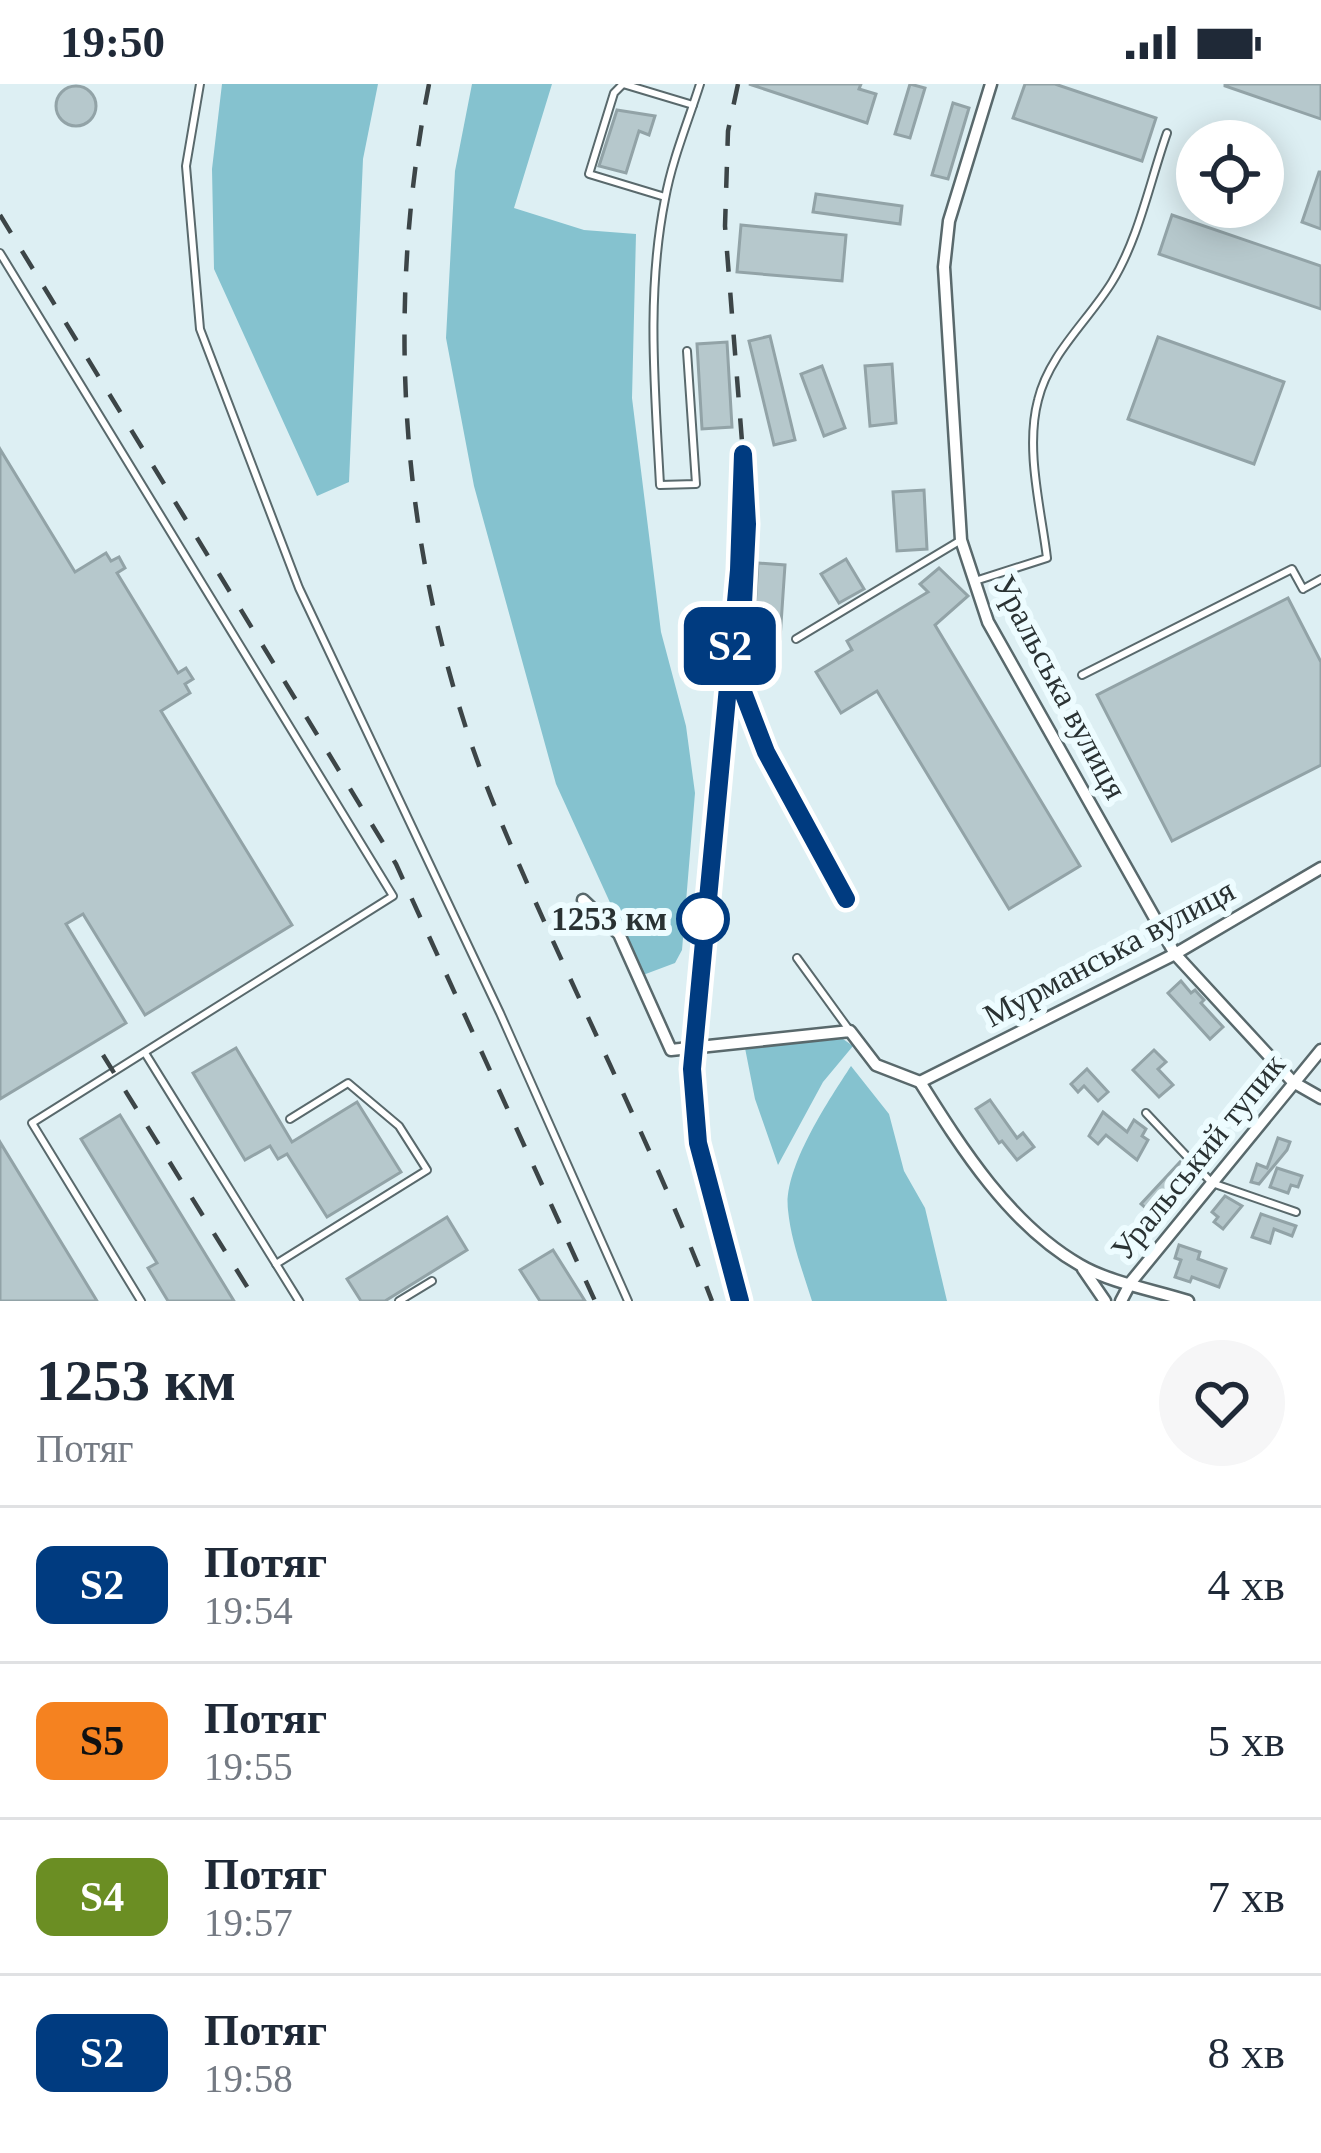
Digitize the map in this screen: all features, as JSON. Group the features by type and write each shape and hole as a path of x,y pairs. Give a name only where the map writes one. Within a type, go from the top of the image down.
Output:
{"street":[{"name":"Уральська вулиця","path":"991,84 945,244 956,497 972,582 988,622 1174,954 1293,1082 1321,1098"},
{"name":"Мурманська вулиця","path":"920,1082 1174,954 1321,868"},
{"path":"584,900 619,934 671,1050 850,1030 876,1065 920,1082 960,1146 1024,1221 1082,1266 1105,1301"},
{"name":"Уральський тупик","path":"1120,1301 1321,1050"},
{"path":"1082,1266 1188,1301"}],"lane":[{"path":"200,84 186,166 200,329 299,588 500,1013 628,1301"},
{"path":"665,197 589,174 614,93 623,84 693,105"},
{"path":"687,351 696,484 660,485 653,351 656,277 665,197 700,84"},
{"path":"972,582 1047,558 1033,435 1038,399 1052,366 1119,268 1167,133"},
{"path":"0,253 393,896 32,1123 141,1301"},
{"path":"796,639 961,540"},
{"path":"1082,675 1292,568 1303,589 1321,579"},
{"path":"797,958 850,1030"},
{"path":"145,1054 299,1301"},
{"path":"276,1264 427,1170 399,1126 348,1083 290,1119"},
{"path":"1146,1113 1212,1183 1296,1212"},
{"path":"399,1301 432,1281"}],"shaded area":[{"path":"222,84 378,84 363,159 349,482 317,496 214,269 212,169"},
{"path":"472,84 552,84 514,208 584,230 636,234 632,398 661,632 686,726 695,793 682,950 675,963 643,975 556,784 474,486 446,338 455,171"},
{"path":"843,1039 853,1046 823,1082 778,1165 755,1099 745,1048"},
{"path":"851,1066 889,1114 904,1171 925,1208 947,1301 812,1301 792,1233 788,1193 809,1135"}],"building":[{"path":"749,84 861,84 859,89 876,94 867,123"},
{"path":"910,84 925,88 910,138 895,134"},
{"path":"1025,84 1055,84 1156,118 1142,161 1013,118"},
{"path":"1321,84 1321,119 1225,86"},
{"path":"76,86 90,92 96,106 90,120 76,126 62,120 56,106 62,92"},
{"path":"953,103 969,108 948,179 932,175"},
{"path":"617,110 655,116 649,135 639,131 626,173 599,166"},
{"path":"1321,172 1321,229 1302,222"},
{"path":"816,194 902,206 900,224 813,212"},
{"path":"1172,215 1176,228 1210,228 1321,266 1321,309 1159,254"},
{"path":"741,225 846,235 842,281 737,272"},
{"path":"770,336 795,440 774,445 749,341"},
{"path":"1158,337 1284,382 1254,464 1128,419"},
{"path":"727,342 732,427 702,429 697,344"},
{"path":"892,364 896,423 870,426 865,366"},
{"path":"822,366 845,428 824,436 801,374"},
{"path":"0,449 75,572 106,553 111,561 119,557 125,568 117,573 178,673 186,668 193,679 185,684 190,693 161,711 292,925 145,1015 83,914 66,924 126,1023 0,1099"},
{"path":"924,490 927,549 897,551 893,492"},
{"path":"846,559 864,589 839,603 821,574"},
{"path":"758,563 785,565 780,639 753,637"},
{"path":"939,568 968,596 935,625 1080,866 1009,909 877,691 841,713 816,672 852,650 847,641 928,592 920,584"},
{"path":"1288,598 1321,662 1321,765 1172,841 1097,695"},
{"path":"1181,981 1191,993 1195,990 1223,1027 1210,1039 1168,993"},
{"path":"236,1048 292,1142 357,1102 401,1172 327,1217 287,1154 278,1159 270,1146 245,1160 193,1073"},
{"path":"1154,1050 1166,1062 1158,1069 1173,1085 1159,1097 1133,1070"},
{"path":"1087,1069 1108,1092 1098,1101 1084,1086 1078,1092 1071,1084"},
{"path":"990,1100 1017,1138 1023,1133 1034,1147 1017,1160 976,1109"},
{"path":"1103,1112 1127,1132 1134,1120 1146,1129 1142,1136 1148,1140 1137,1160 1106,1135 1098,1144 1089,1136"},
{"path":"120,1115 234,1301 168,1301 148,1268 157,1263 81,1139"},
{"path":"1278,1138 1290,1142 1287,1150 1259,1184 1251,1182 1257,1164 1267,1168"},
{"path":"0,1142 97,1301 0,1301"},
{"path":"1180,1162 1192,1175 1166,1199 1171,1203 1162,1214 1153,1207 1149,1211 1141,1204"},
{"path":"1277,1168 1302,1176 1298,1187 1291,1185 1288,1193 1270,1187"},
{"path":"1225,1196 1242,1206 1223,1229 1214,1222 1218,1217 1212,1212"},
{"path":"1261,1214 1296,1226 1292,1236 1274,1229 1270,1243 1252,1237"},
{"path":"447,1217 467,1250 385,1301 361,1301 347,1279"},
{"path":"1179,1245 1200,1252 1198,1259 1226,1269 1219,1287 1192,1277 1190,1282 1175,1277 1181,1260 1175,1258"},
{"path":"553,1250 585,1301 540,1301 520,1270"}],"railway":[{"path":"429,84 414,176 405,363 410,456 441,640 466,729 499,817 712,1301"},
{"path":"738,84 728,131 725,226 743,454 739,570 692,1069 698,1143 740,1301"},
{"path":"0,215 396,864 595,1301"},
{"path":"740,658 743,688 764,751 846,899"},
{"path":"103,1055 256,1301"}],"train":[{"name":"S2","path":"740,1301 698,1143 692,1069 739,570 743,454 747,524 740,664 743,692 766,752 846,899"}],"place":[{"name":"1253 км","path":"703,919"}]}
